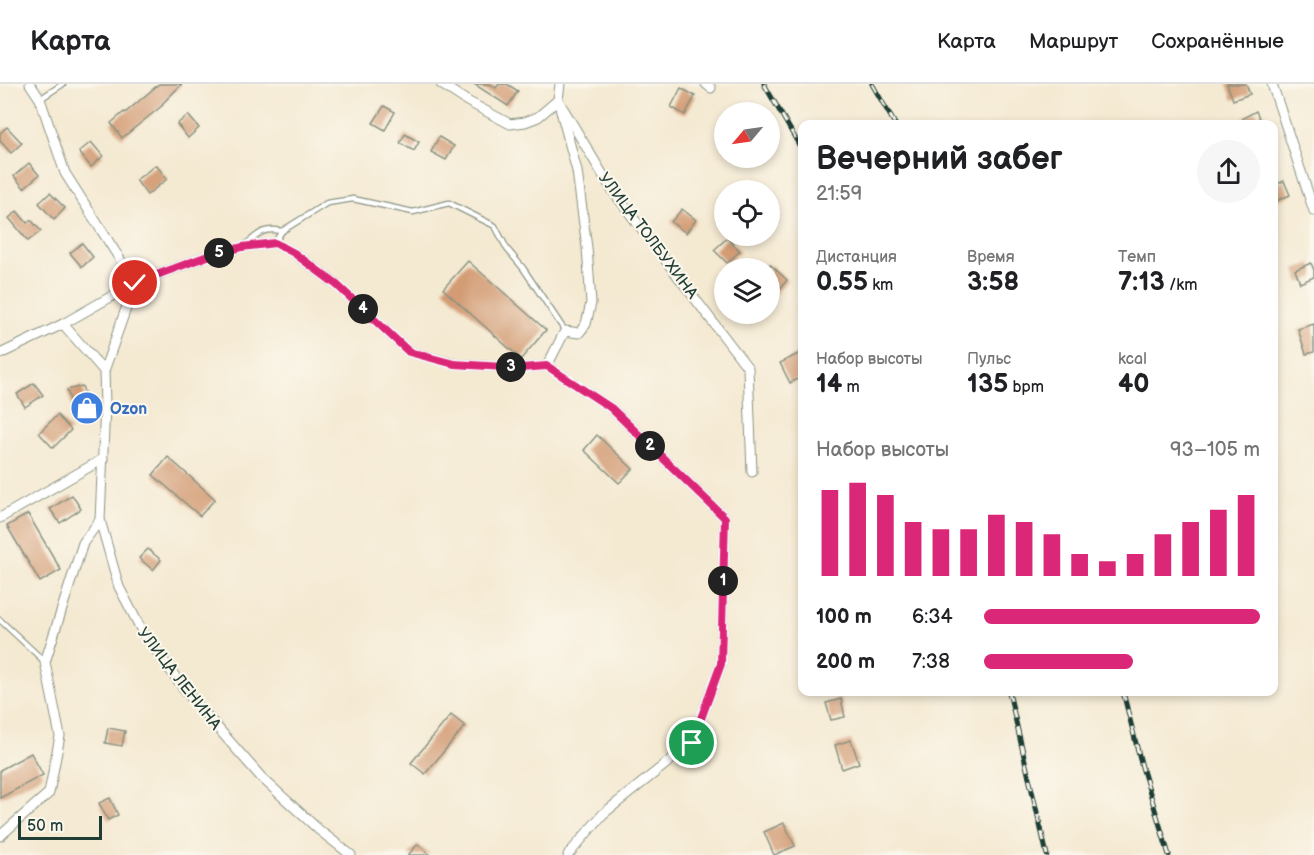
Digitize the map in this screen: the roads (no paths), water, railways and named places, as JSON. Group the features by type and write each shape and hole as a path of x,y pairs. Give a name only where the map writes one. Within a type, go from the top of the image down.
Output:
{"street":[{"path":"30,84 40,99 65,173 135,283"},
{"path":"441,84 510,124 538,117 558,100"},
{"name":"УЛИЦА ТОЛБУХИНА","path":"560,84 558,100 577,171 587,248 591,303 586,324 579,333 566,331"},
{"path":"1272,84 1314,211"},
{"name":"УЛИЦА ТОЛБУХИНА","path":"558,100 612,190 748,368 752,472"},
{"path":"0,354 63,324 135,283 205,257 242,247 275,243 294,253 337,285 409,352 454,364 521,368 547,366 611,408 725,518 721,664 692,743 603,814 568,855"},
{"path":"63,324 104,371 135,283"},
{"path":"547,366 566,331"},
{"name":"УЛИЦА ЛЕНИНА","path":"104,371 105,405 100,520 119,587 142,631 187,693 261,777 319,830 351,855"},
{"path":"0,518 103,459"},
{"path":"0,836 49,793 60,736 45,662 83,543 100,520"}],"lane":[{"path":"40,99 63,84"},
{"path":"275,243 282,231 327,203 353,199 413,212 449,203 495,226 507,249 523,268 566,331"},
{"path":"242,247 260,233 271,229 282,231"},
{"path":"0,620 45,662"}],"railway":[{"path":"764,84 798,143"},
{"path":"872,84 893,120"},
{"path":"1010,696 1047,855"},
{"path":"1124,696 1142,767 1169,855"}],"place":[{"name":"Ozon","path":"87,408"}]}
